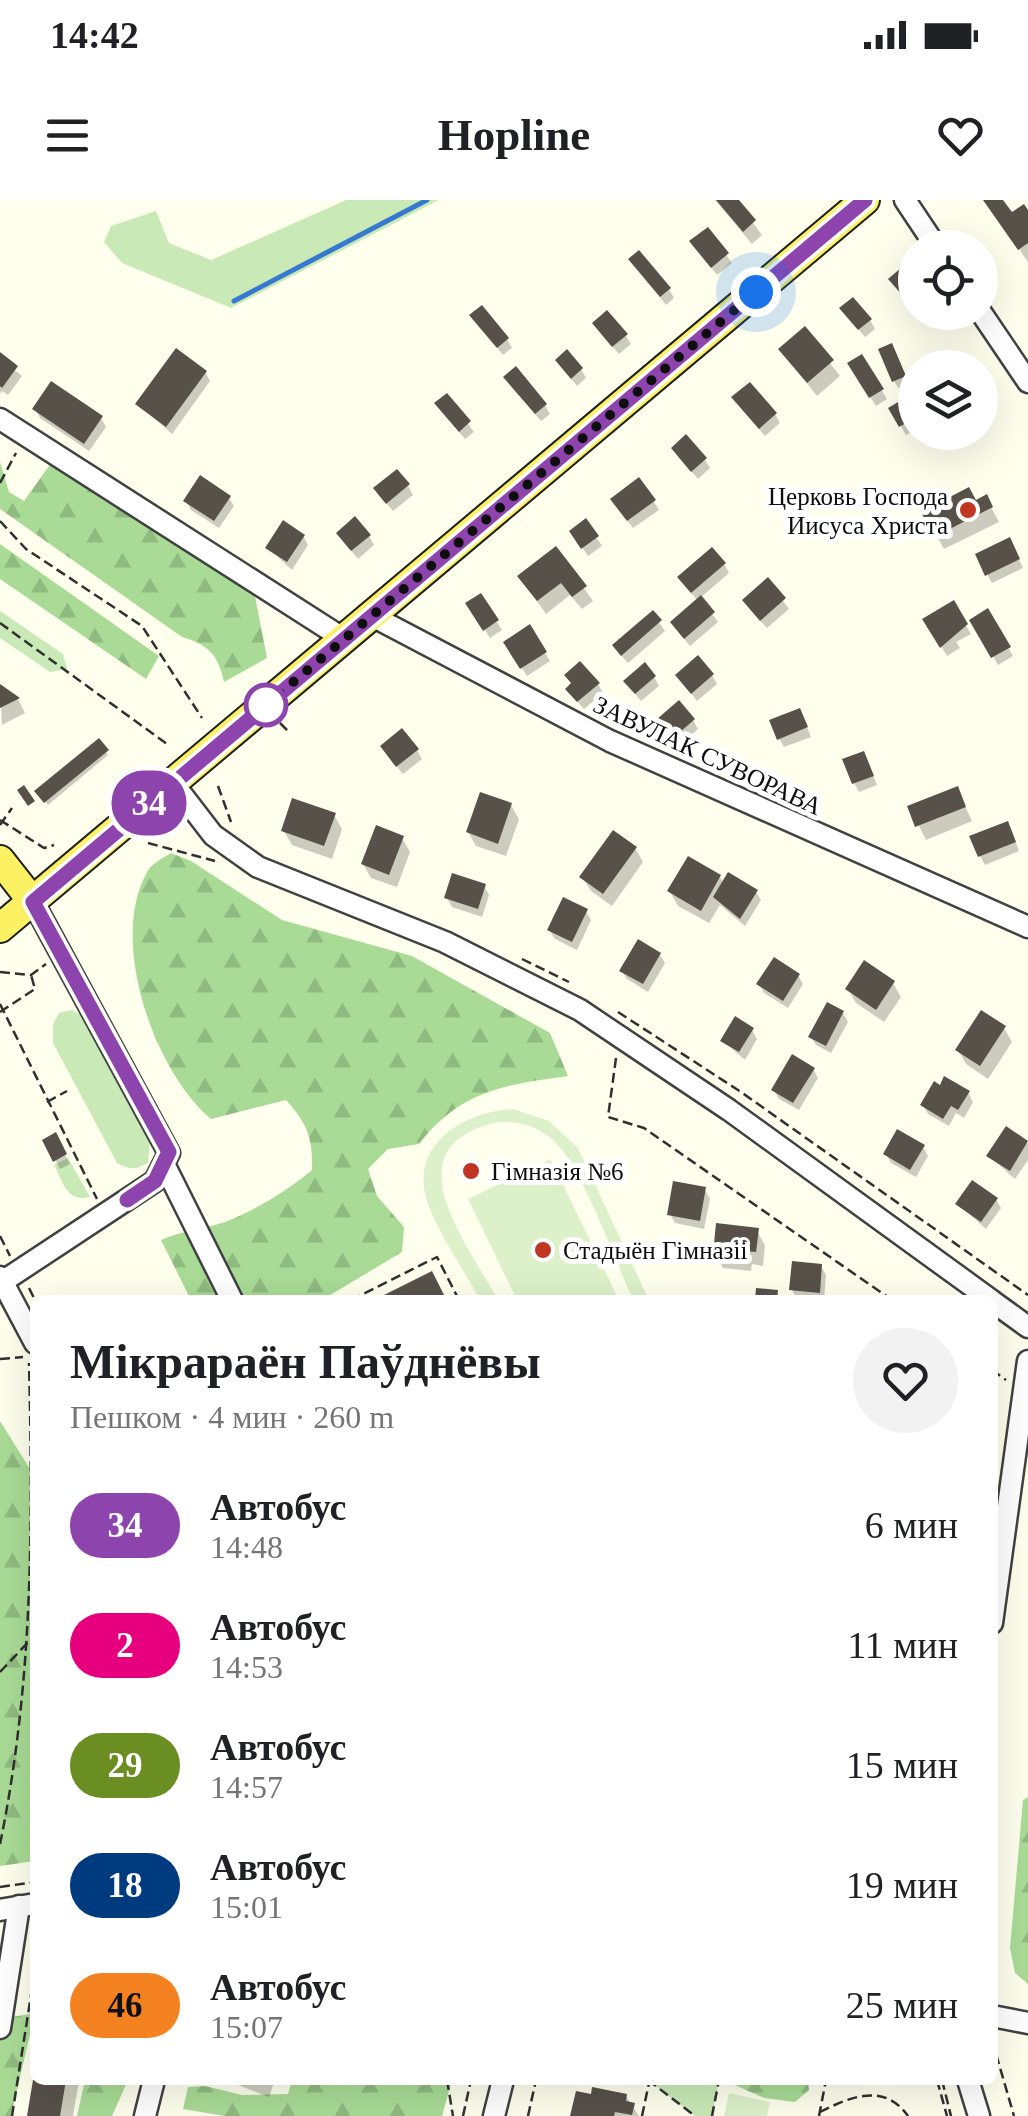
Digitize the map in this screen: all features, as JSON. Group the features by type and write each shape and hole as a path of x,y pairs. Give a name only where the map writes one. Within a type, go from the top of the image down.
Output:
{"main road":[{"path":"0,928 866,200"},
{"path":"0,860 33,902"},
{"path":"0,886 33,902"}],"street":[{"path":"905,200 925,230"},
{"path":"993,330 1028,382"},
{"path":"0,420 344,640"},
{"name":"ЗАВУЛАК СУВОРАВА","path":"372,616 610,741 1028,927"},
{"path":"172,783 213,835 258,867 460,948 580,1010 729,1110 984,1295"},
{"path":"30,1334 1,1280 155,1181 169,1152 33,902"},
{"path":"165,1166 230,1295"},
{"path":"998,1305 1028,1327"},
{"path":"998,1580 1028,1360"},
{"path":"0,2028 18,1907"},
{"path":"145,2116 153,2085"},
{"path":"494,2116 502,2085"},
{"path":"969,2085 978,2116"}],"path":[{"path":"0,483 26,435"},
{"path":"0,521 26,550 142,626 202,718"},
{"path":"0,623 167,744"},
{"path":"12,808 1,822 44,848 54,845"},
{"path":"148,843 170,845 228,865"},
{"path":"0,972 31,975 61,952"},
{"path":"2,1011 36,989 31,975"},
{"path":"0,1004 105,1215"},
{"path":"617,1054 608,1117 644,1128 885,1295"},
{"path":"46,1102 66,1092"},
{"path":"362,1295 437,1257 456,1295"},
{"path":"0,1358 29,1357 30,1401"},
{"path":"0,1844 20,1734 30,1575"},
{"path":"0,1672 30,1640"},
{"path":"0,1888 30,1883"},
{"path":"12,2116 30,2002"},
{"path":"998,2061 1014,2116"},
{"path":"447,2085 453,2116"},
{"path":"463,2116 470,2085"},
{"path":"528,2116 535,2085"},
{"path":"642,2116 648,2085"},
{"path":"655,2085 694,2116"},
{"path":"712,2116 718,2085"},
{"path":"819,2114 825,2085"},
{"path":"941,2085 949,2116"},
{"path":"819,2114 852,2096 873,2094 894,2100 908,2116"}],"green space":[{"path":"346,200 439,200 231,308 122,263 104,242 111,226 156,211 169,243 211,260"},
{"path":"54,459 255,596 267,658 224,682 219,665 206,648 182,637 0,509 0,462 9,492 24,501"},
{"path":"0,544 159,656 146,679 0,579"},
{"path":"0,611 63,654 67,669 50,672 0,638"},
{"path":"171,853 191,861 282,920 412,956 550,1033 568,1076 485,1093 451,1112 419,1144 388,1149 368,1169 377,1196 404,1227 402,1252 330,1295 188,1295 161,1240 240,1216 312,1170 307,1132 286,1100 211,1119 172,1070 143,1004 135,969 136,901 154,864"},
{"path":"71,1010 80,1014 150,1140 148,1163 132,1168 117,1163 53,1043 53,1024 59,1013"},
{"path":"513,1109 549,1121 578,1148 647,1295 631,1295 587,1193 565,1154 540,1131 508,1122 490,1124 461,1137 446,1155 442,1178 446,1202 495,1295 477,1295 432,1214 424,1188 424,1170 429,1154 451,1130 497,1111"},
{"path":"68,1158 90,1197 76,1197 63,1184 54,1165"},
{"name":"Стадыён Гімназіі","path":"551,1159 617,1295 515,1295 468,1199"},
{"path":"0,1421 30,1469 30,1862 0,1866"},
{"path":"1028,1797 1028,1984 1015,1973 1010,1948 1023,1800"},
{"path":"30,2014 30,2034 11,2116 0,2116 0,2019"},
{"path":"84,2085 126,2085 112,2116 77,2116"},
{"path":"291,2085 451,2085 442,2116 225,2116 183,2109 188,2087 205,2086 242,2095 288,2094"},
{"path":"655,2085 718,2085 712,2116 695,2116"},
{"path":"734,2085 808,2085 809,2090 795,2102 764,2098"},
{"path":"729,2093 770,2102 767,2116 724,2116"}],"building":[{"path":"716,200 739,200 756,220 743,232"},
{"path":"983,200 1003,200 1012,212 1024,204 1028,210 1028,243 1018,250"},
{"path":"708,227 729,253 711,268 689,241"},
{"path":"639,250 671,288 660,297 628,259"},
{"path":"898,270 898,290 888,279"},
{"path":"853,297 872,319 858,330 839,308"},
{"path":"482,305 509,338 497,348 469,315"},
{"path":"607,310 628,334 612,347 592,323"},
{"path":"805,326 834,360 807,383 778,349"},
{"path":"892,343 898,357 898,379 892,382 878,349"},
{"path":"176,348 207,371 166,427 135,404"},
{"path":"567,349 583,368 571,379 555,360"},
{"path":"0,352 18,366 2,388 0,386"},
{"path":"862,354 884,389 869,398 847,363"},
{"path":"516,366 547,404 535,414 503,377"},
{"path":"51,381 103,416 84,444 32,409"},
{"path":"750,382 777,413 759,429 731,397"},
{"path":"447,393 471,421 459,432 434,403"},
{"path":"898,402 898,425 888,408"},
{"path":"686,434 707,458 691,472 671,448"},
{"path":"397,469 410,484 386,504 373,488"},
{"path":"200,475 231,496 214,521 183,501"},
{"path":"639,477 656,500 627,521 610,499"},
{"path":"969,487 976,500 987,494 993,507 934,537 921,512"},
{"path":"355,516 371,535 351,551 336,533"},
{"path":"586,518 599,536 581,549 569,531"},
{"path":"283,520 305,535 287,562 265,548"},
{"path":"1010,537 1020,559 985,576 975,554"},
{"path":"556,546 587,586 572,597 561,583 537,601 517,576"},
{"path":"712,547 726,563 691,593 677,577"},
{"path":"768,577 786,598 760,621 742,600"},
{"path":"481,593 499,620 483,631 465,603"},
{"path":"701,595 715,612 684,639 670,622"},
{"path":"954,600 968,624 940,648 922,619"},
{"path":"988,608 1011,647 991,658 969,620"},
{"path":"653,610 662,620 621,656 612,645"},
{"path":"530,624 547,652 520,669 503,642"},
{"path":"698,655 714,674 691,694 675,675"},
{"path":"580,661 600,683 577,702 565,689 571,683 564,675"},
{"path":"645,662 656,676 635,694 623,681"},
{"path":"0,684 20,698 0,708"},
{"path":"679,700 695,719 665,745 649,726"},
{"path":"800,708 808,727 777,740 769,720"},
{"path":"402,728 419,749 396,767 380,746"},
{"path":"99,738 109,750 44,803 34,791"},
{"path":"864,751 874,776 852,784 842,759"},
{"path":"24,785 35,801 28,806 17,790"},
{"path":"958,786 966,807 915,827 907,806"},
{"path":"480,792 512,803 498,844 466,832"},
{"path":"292,798 336,813 324,846 281,831"},
{"path":"1008,821 1016,842 978,857 969,836"},
{"path":"376,825 404,836 389,875 361,864"},
{"path":"613,830 637,847 603,894 579,877"},
{"path":"688,856 721,875 701,911 667,891"},
{"path":"728,872 758,890 740,919 713,897"},
{"path":"452,873 486,884 478,909 444,898"},
{"path":"563,897 588,909 572,942 547,930"},
{"path":"638,939 661,953 643,984 619,971"},
{"path":"774,957 800,974 783,1001 756,984"},
{"path":"864,960 895,981 876,1010 845,989"},
{"path":"827,1002 844,1011 826,1046 808,1037"},
{"path":"981,1010 1006,1026 980,1066 955,1050"},
{"path":"735,1016 754,1028 739,1052 720,1041"},
{"path":"792,1054 815,1068 793,1103 771,1090"},
{"path":"944,1076 970,1091 958,1110 951,1106 943,1119 920,1105 934,1081 940,1085"},
{"path":"1006,1126 1028,1141 1010,1171 986,1156"},
{"path":"897,1129 925,1145 910,1170 883,1154"},
{"path":"56,1132 67,1154 53,1162 42,1140"},
{"path":"972,1180 998,1198 981,1222 955,1204"},
{"path":"673,1181 706,1187 700,1221 667,1215"},
{"path":"716,1223 759,1228 756,1252 745,1251 744,1258 713,1254"},
{"path":"792,1261 822,1264 820,1293 789,1290"},
{"path":"432,1271 444,1295 384,1295"},
{"path":"756,1288 778,1290 778,1295 755,1295"},
{"path":"32,2085 65,2085 60,2116 27,2116"},
{"path":"592,2087 627,2094 626,2101 635,2103 632,2115 615,2112 614,2116 570,2116 576,2091 591,2094"}],"waterway":[{"path":"234,301 427,200"}],"bus line":[{"name":"34","path":"127,1200 155,1181 169,1152 33,902 865,200"}],"place":[{"name":"Церковь Господа Иисуса Христа","path":"968,510"},
{"name":"Гімназія №6","path":"471,1171"},
{"name":"Стадыён Гімназіі","path":"543,1250"}],"route":[{"path":"266,705 756,292"}]}
